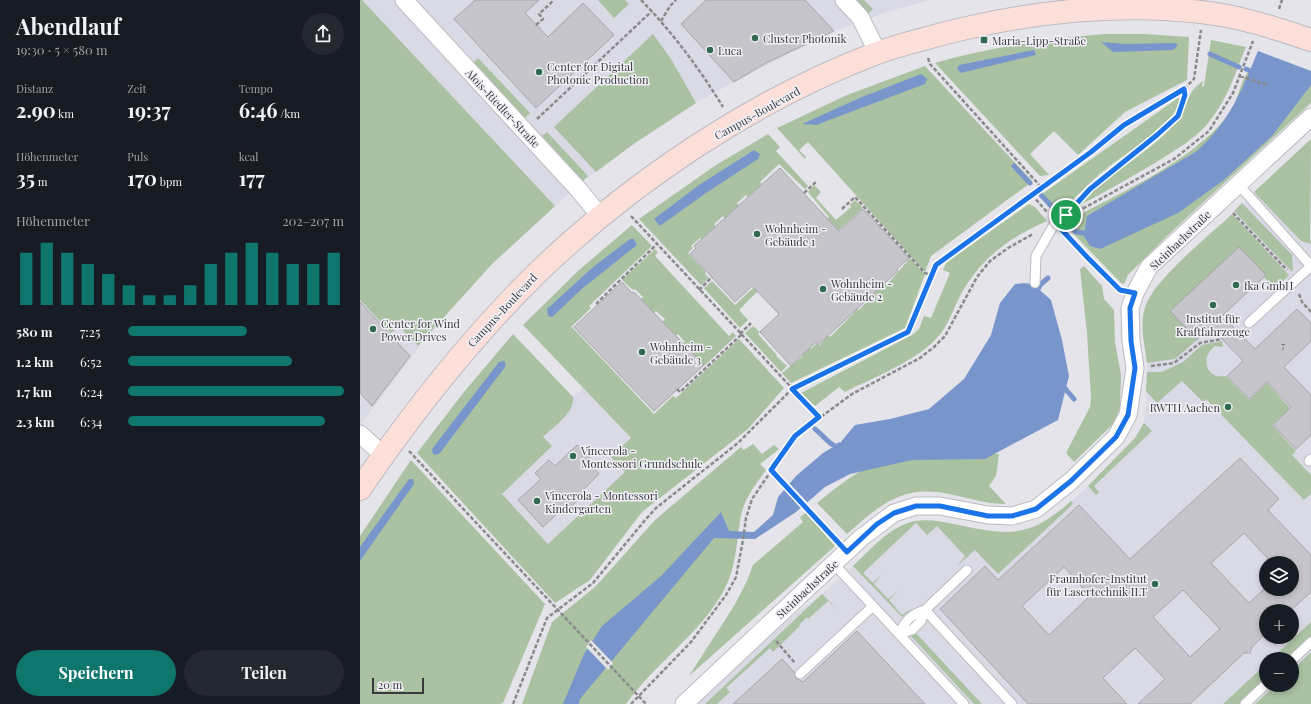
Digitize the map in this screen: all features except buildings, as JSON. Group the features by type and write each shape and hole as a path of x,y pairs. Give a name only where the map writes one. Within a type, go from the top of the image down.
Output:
{"street":[{"name":"Alois-Riedler-Straße","path":"404,0 578,188 601,217"},
{"path":"844,0 860,17 878,53"},
{"name":"Campus-Boulevard","path":"360,489 383,455 456,360 537,274 619,202 690,152 769,103 878,53 966,28 1032,15 1109,8 1151,8 1203,12 1258,23 1311,40"},
{"name":"Steinbachstraße","path":"684,704 877,524 894,513 916,506 940,506 988,516 1012,516 1036,509 1071,481 1116,437 1128,415 1135,368 1131,341 1130,308 1135,293 1149,267 1311,117"},
{"path":"360,434 383,455"}],"lane":[{"path":"1239,185 1311,266 1249,323"},
{"path":"1036,283 1036,256 1054,219"},
{"path":"834,564 964,704"},
{"path":"899,634 912,630 921,621 925,610 967,570"},
{"path":"801,672 873,606"},
{"path":"925,610 1012,704"},
{"path":"1299,653 1311,642"},
{"path":"1245,704 1259,691"}],"path":[{"path":"536,25 543,18 539,14 554,0"},
{"path":"641,0 661,21 695,64 734,124"},
{"path":"661,21 670,6 676,0"},
{"path":"524,130 652,11"},
{"path":"512,704 547,618 593,583 646,518 656,508 738,443 792,389 908,332 936,265 1091,152 1124,125 1184,89 1194,79 1203,12"},
{"path":"631,704 637,695 691,642 715,611 736,577 746,518 752,499 795,436 852,394 920,358 934,347 945,336 977,277 990,261 1054,219 1082,209 1174,159 1209,131 1233,93 1251,47"},
{"path":"928,58 930,64 1042,188"},
{"path":"1240,76 1267,85"},
{"path":"1066,215 1090,189 1157,135 1178,116 1185,95 1184,89"},
{"path":"804,193 817,181"},
{"path":"1032,195 1054,219 1060,228 1120,290 1135,293"},
{"path":"842,209 855,197 925,273 932,276"},
{"path":"1222,200 1290,273 1302,302 1311,312"},
{"path":"619,202 656,245 819,417"},
{"path":"598,304 597,303 656,245"},
{"path":"699,290 712,277"},
{"path":"678,389 680,392 751,323"},
{"path":"1135,368 1174,363 1200,343 1222,338"},
{"path":"396,438 646,704"},
{"path":"771,470 847,552"},
{"path":"780,646 801,672"}],"shaded area":[{"path":"360,0 930,0 887,12 834,31 734,82 696,103 635,143 583,181 492,264 433,328 360,426"},
{"name":"RWTH Aachen","path":"1311,140 1311,704 695,704 769,634 823,593 882,540 901,526 916,521 933,520 986,531 1005,533 1018,532 1042,524 1055,516 1088,486 1135,438 1144,423 1148,376 1143,319 1144,309 1155,287"},
{"path":"583,388 631,439 625,472 548,544 502,494 569,393 573,397"}],"green space":[{"path":"360,0 362,0 555,206 492,264 418,346 399,326 391,333 360,300"},
{"path":"598,0 625,0 629,4 614,18"},
{"path":"855,0 864,0 873,9 868,14"},
{"path":"653,34 671,59 696,103 635,143 596,172 554,127"},
{"path":"1105,34 1145,34 1189,37 1187,80 1125,112 1078,155 1054,131 1030,154 1049,175 1040,176 935,63 977,52 1019,44"},
{"path":"1211,40 1246,47 1227,93 1218,110 1206,125 1193,138 1155,163 1078,206 1102,183 1155,143 1177,121 1193,90 1203,81 1202,87 1204,86"},
{"path":"478,58 530,113 525,118 473,63"},
{"path":"1259,60 1311,74 1311,103 1167,236 1128,275 1124,284 1121,283 1064,224 1065,223 1075,233 1084,233 1083,231 1076,230 1068,221 1154,175 1175,162 1213,132 1231,111 1245,76"},
{"path":"925,66 1032,181 1031,182 1015,166 1016,164 1011,169 1014,168 1029,184 931,256 925,272 808,142 799,150 806,157 805,159 777,128 847,95"},
{"path":"1178,98 1182,99 1177,110 1169,120 1148,138 1100,174 1059,213 1042,194"},
{"path":"547,132 588,176 583,181 542,136"},
{"path":"768,134 780,147 776,151 808,186 805,189 779,164 760,182 762,184 748,197 746,195 737,203 739,206 725,219 723,216 714,224 716,227 691,246 693,248 688,253 706,272 705,274 709,278 701,285 639,219 716,165"},
{"path":"1311,139 1311,244 1301,241 1254,192"},
{"path":"814,185 821,192 816,198 836,220 851,207 850,205 855,200 863,208 783,281 758,291 739,310 748,320 740,328 704,288 712,281 735,305 829,217 808,192"},
{"path":"1242,203 1292,255 1292,272 1234,211"},
{"path":"1029,204 1035,207 1047,221 1020,234 987,259 969,281 961,294 944,329 927,347 906,362 845,392 839,387 815,406 801,393 912,335 919,329 924,316 931,318 950,273 943,270 946,263"},
{"path":"1232,214 1289,275 1275,289 1264,277 1171,311 1197,340 1175,359 1147,363 1142,321 1145,308 1150,297 1170,272 1196,246"},
{"path":"632,225 652,246 589,306 591,308 568,330 572,327 654,414 673,396 676,398 739,339 784,388 748,429 642,512 590,580 555,603 417,453 464,392 513,334 573,397 573,403 563,419 543,437 552,446 502,494 548,544 625,472 611,457 631,438 523,325 579,270"},
{"path":"655,249 658,252 655,256 729,336 733,332 736,336 704,366 683,344 685,342 678,334 675,336 662,322 665,319 656,311 654,313 641,299 643,297 622,280"},
{"path":"910,258 925,274 905,328 791,383 782,373 803,356 802,355 809,348 811,349 816,344 819,346 828,335 830,337 854,313 853,312 857,308 859,310 884,283 887,285"},
{"path":"1084,266 1102,286 1104,299 1114,310 1115,342 1121,375 1120,408 1113,424 1074,462 1066,453 1090,407 1091,398 1087,333 1080,269"},
{"path":"753,326 760,332 758,334 777,355 776,356 787,366 781,372 745,333"},
{"path":"1222,341 1223,347 1215,346 1207,356 1207,367 1214,375 1226,376 1249,400 1267,383 1290,408 1272,425 1296,451 1292,455 1311,475 1311,494 1304,500 1206,399 1203,402 1182,381 1157,403 1146,391 1147,372 1162,372 1183,362 1202,345"},
{"path":"1144,423 1152,431 1094,486 1099,492 1096,495 1088,486 1135,438"},
{"path":"753,444 762,454 774,445 779,449 760,464 766,470 751,491 745,503 741,515 734,564 728,583 713,608 689,636 637,689 626,704 522,704 552,622 596,586 655,520 741,447 744,450"},
{"path":"921,454 999,454 996,476 989,486 1006,504 986,502 936,492 907,494 895,498 871,513 847,534 817,503 861,471 881,461 890,458"},
{"path":"411,460 545,604 503,703 360,704 360,536"},
{"path":"1071,501 1073,504 998,574 975,550 957,566 965,556 937,526 927,535 916,523 863,573 873,583 882,574 874,584 888,599 898,591 889,600 902,615 913,607 902,617 853,566 886,536 900,526 914,521 930,520 988,531 1016,531 1042,523 1056,514"},
{"path":"806,513 835,546 689,676 734,606 747,581 753,565 803,522 800,517"},
{"path":"822,594 838,610 828,601 808,619 807,617 799,625 800,626 773,652 770,648 726,688 730,692 717,704 705,704"},
{"path":"1311,622 1311,636 1294,652 1279,652 1287,644 1299,644 1299,633"},
{"path":"915,632 982,704 974,704 911,636"},
{"path":"1311,652 1311,704 1255,704 1268,692 1299,692 1299,663"},
{"path":"1259,671 1259,685 1239,704 1223,704"}],"water":[{"path":"1101,42 1125,44 1175,43 1178,45 1173,50 1113,52"},
{"path":"1034,50 1036,55 961,73 957,69 959,65"},
{"path":"1258,51 1311,71 1311,85 1272,136 1224,180 1178,213 1100,249 1090,246 1084,236 1087,216 1197,151 1209,139 1227,116 1240,92"},
{"path":"921,74 927,79 925,84 816,125 802,124 862,97"},
{"path":"754,150 760,154 758,159 706,193 660,226 654,219 699,185"},
{"path":"630,239 634,239 637,245 583,288 552,317 548,316 547,309 592,268"},
{"path":"1015,284 1033,284 1051,300 1062,340 1069,376 1058,420 985,459 912,460 850,474 825,487 796,512 755,539 714,538 580,699 579,704 563,704 584,654 602,626 661,576 721,512 729,531 754,532 773,515 778,497 796,476 823,453 840,443 855,425 890,419 929,409 964,379 991,335 1000,303"},
{"path":"504,361 506,364 505,367 440,453 436,455 433,454 432,449 499,362"},
{"path":"409,479 413,479 414,484 360,561 360,547"}],"pier":[{"path":"788,482 809,504 803,509 783,488"},
{"path":"591,640 613,663 608,670 586,647"}],"waterway":[{"path":"1210,54 1239,67"},
{"path":"1246,69 1255,73"},
{"path":"1014,166 1030,183"},
{"path":"1041,195 1058,213"},
{"path":"1067,222 1076,232 1091,234"},
{"path":"1036,294 1040,285 1048,278"},
{"path":"1063,386 1074,399"},
{"path":"815,429 831,444 837,447 839,445"}],"place":[{"name":"Cluster Photonik","path":"755,38"},
{"name":"Maria-Lipp-Straße","path":"984,40"},
{"name":"Luca","path":"710,50"},
{"name":"Center for Digital Photonic Production","path":"539,72"},
{"name":"Wohnheim - Gebäude 1","path":"757,234"},
{"name":"fka GmbH","path":"1236,285"},
{"name":"Wohnheim - Gebäude 2","path":"823,289"},
{"name":"Institut für Kraftfahrzeuge","path":"1213,305"},
{"name":"Center for Wind Power Drives","path":"373,329"},
{"name":"Wohnheim - Gebäude 3","path":"642,352"},
{"name":"RWTH Aachen","path":"1228,407"},
{"name":"Vincerola - Montessori Grundschule","path":"573,456"},
{"name":"Vincerola - Montessori Kindergarten","path":"537,501"},
{"name":"Fraunhofer-Institut für Lasertechnik ILT","path":"1155,584"}],"route":[{"path":"1184,89 1185,95 1178,116 1157,135 1090,189 1066,215 1056,221 1060,228 1120,290 1135,293 1130,308 1131,341 1135,368 1128,415 1116,437 1071,481 1036,509 1012,516 988,516 940,506 916,506 894,513 877,524 847,552 771,470 795,436 819,417 792,389 908,332 936,265 1091,152 1124,125 1184,89"}]}
